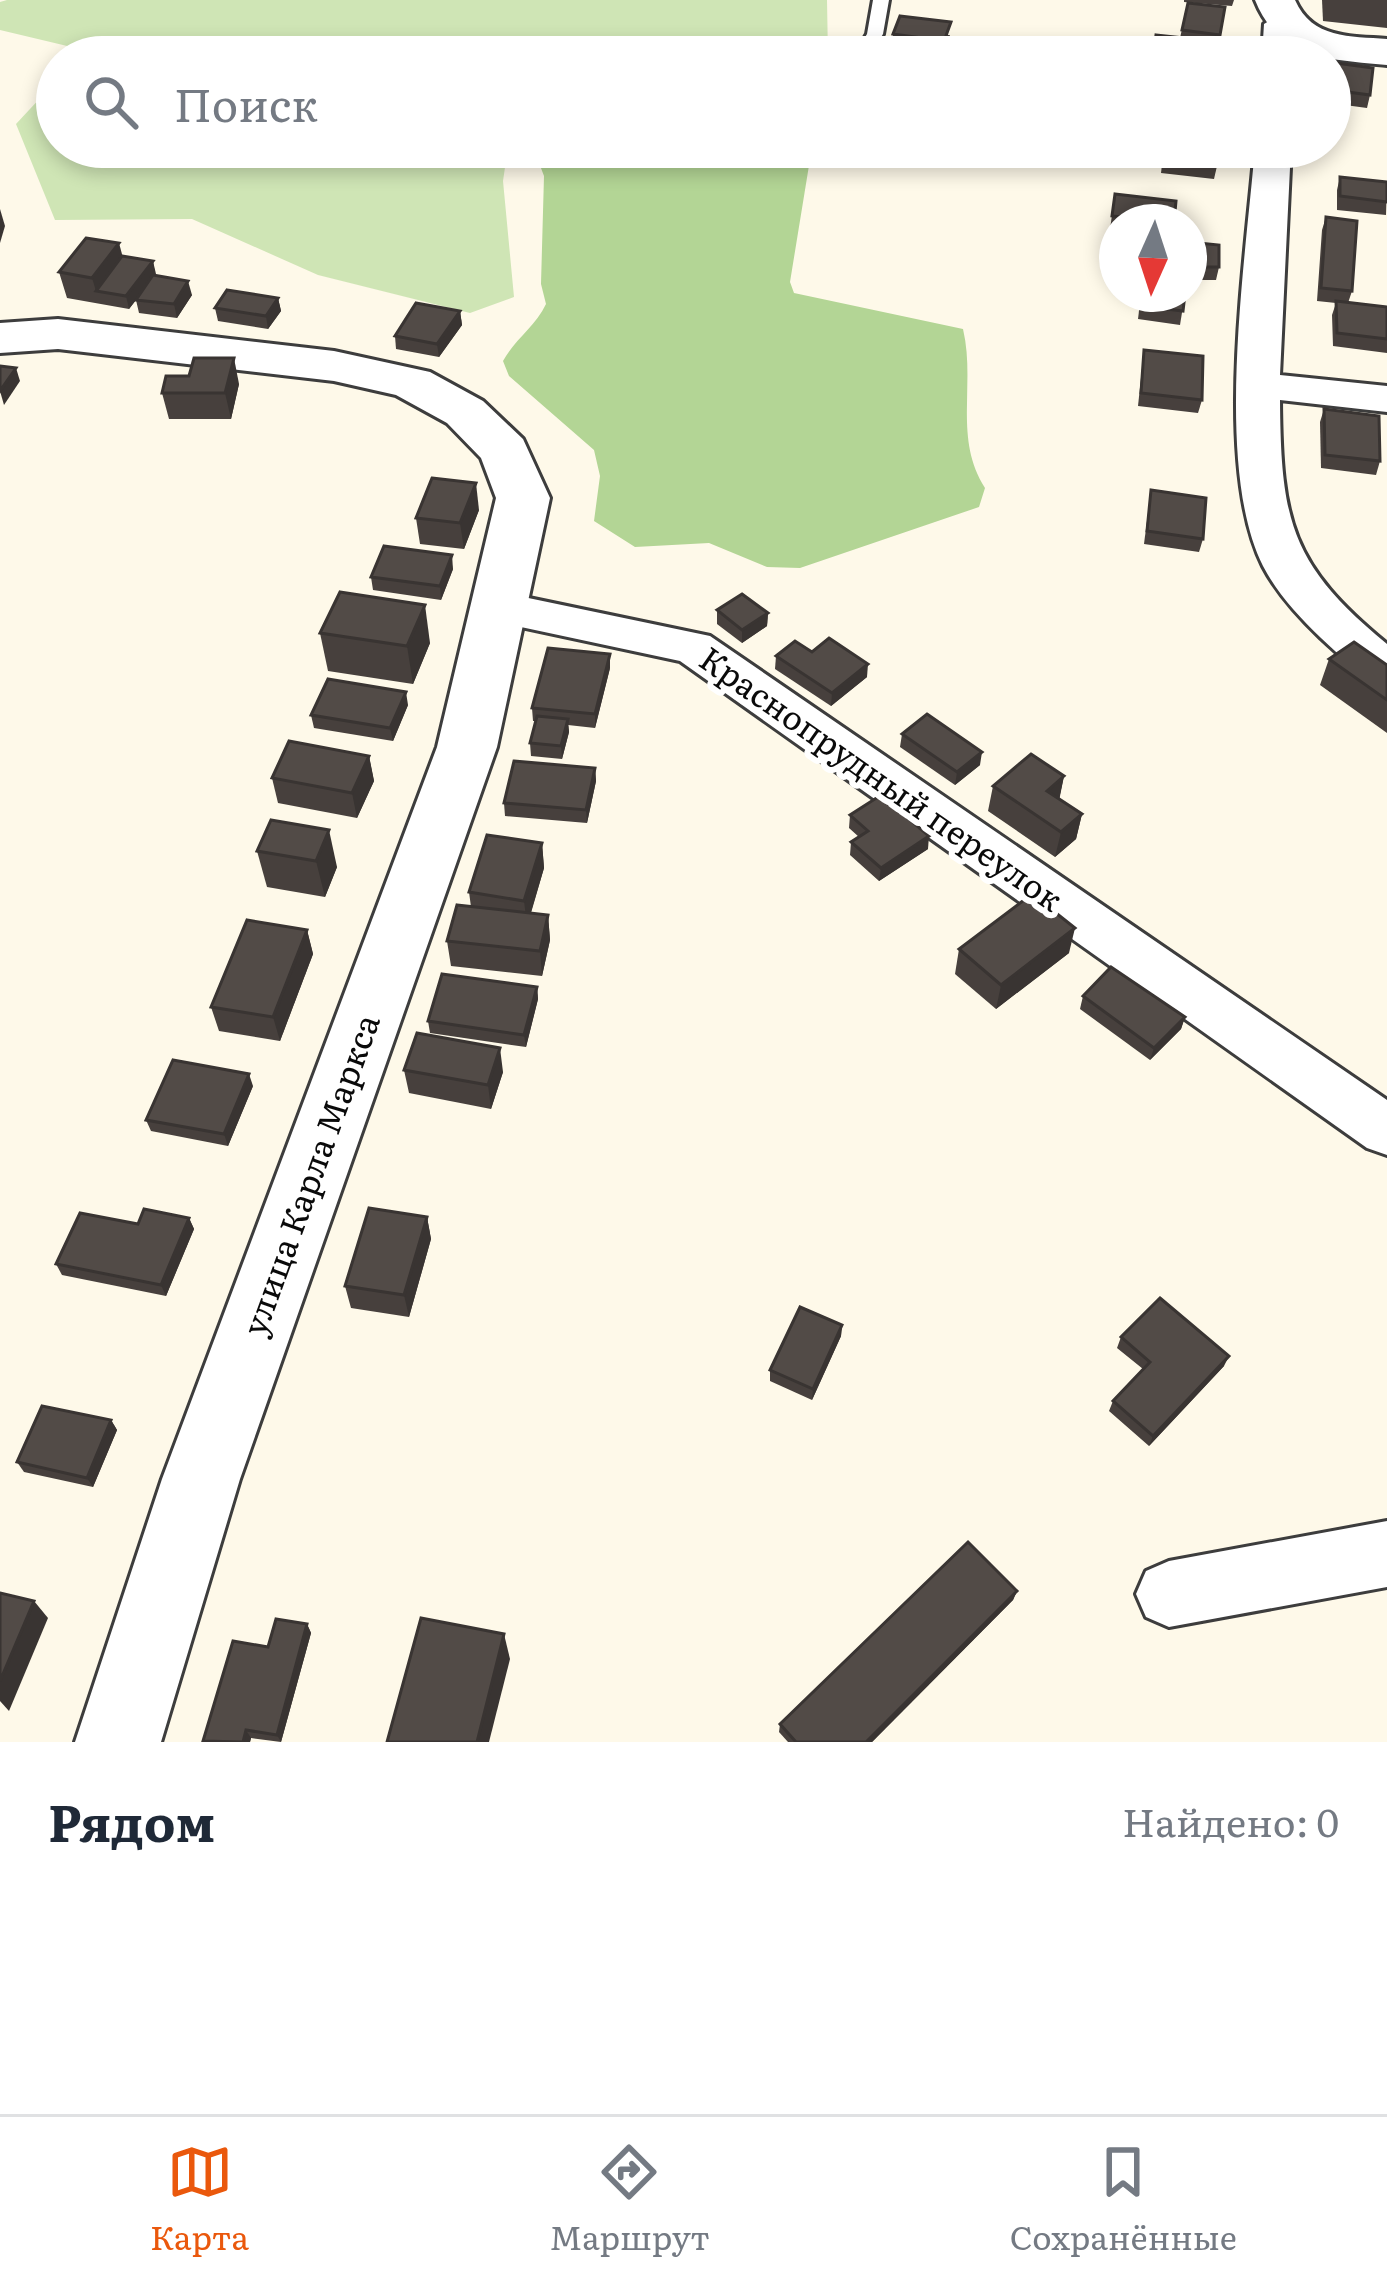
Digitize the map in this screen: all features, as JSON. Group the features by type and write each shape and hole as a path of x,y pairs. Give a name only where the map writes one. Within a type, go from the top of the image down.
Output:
{"street":[{"path":"1351,48 1387,52"},
{"path":"1273,168 1259,385 1268,511 1283,562 1326,619 1387,669"},
{"path":"0,338 58,334 334,366 412,383 448,402 466,412 506,451 523,498 500,608"},
{"path":"1259,385 1387,399"},
{"name":"Краснопрудный переулок","path":"500,608 694,648 1387,1131"},
{"name":"улица Карла Маркса","path":"118,1742 202,1479 467,747 500,608"},
{"path":"1169,1594 1387,1554"}],"lane":[{"path":"874,36 881,0"}],"green space":[{"path":"827,0 828,36 36,39 0,30 0,2"},
{"path":"36,103 36,168 505,168 514,297 470,313 318,275 192,219 55,220 16,124"},
{"path":"541,168 809,168 790,282 794,293 963,329 967,430 975,469 985,488 979,507 800,568 767,567 709,543 635,547 594,521 600,476 594,450 509,376 503,361 546,304 541,284"}],"building":[{"path":"1188,3 1225,7 1220,35 1182,30"},
{"path":"900,16 951,22 946,36 893,34"},
{"path":"1351,65 1373,68 1370,95 1351,92"},
{"path":"1340,177 1387,182 1387,202 1340,196"},
{"path":"1115,194 1176,201 1176,204 1114,204"},
{"path":"1326,217 1357,221 1352,291 1321,288"},
{"path":"86,238 119,243 92,278 59,272"},
{"path":"1207,244 1219,245 1219,267 1207,267"},
{"path":"122,256 153,261 126,296 96,291"},
{"path":"153,275 188,281 174,304 136,300"},
{"path":"227,290 278,298 266,316 215,308"},
{"path":"1336,301 1387,307 1387,339 1337,333"},
{"path":"416,303 460,311 437,344 395,336"},
{"path":"1144,350 1203,356 1202,400 1141,393"},
{"path":"194,358 234,358 225,393 162,393 166,376 189,376"},
{"path":"0,366 16,368 0,391"},
{"path":"1324,409 1379,416 1380,461 1325,455"},
{"path":"432,478 476,483 460,523 416,518"},
{"path":"1151,490 1206,498 1203,539 1147,531"},
{"path":"384,546 452,555 440,586 371,577"},
{"path":"340,592 425,605 407,646 320,633"},
{"path":"742,594 768,613 742,630 717,610"},
{"path":"829,638 868,664 832,693 776,656 795,641 812,652"},
{"path":"1354,642 1387,665 1387,700 1329,659"},
{"path":"548,648 610,654 595,714 532,708"},
{"path":"328,679 406,692 390,728 311,715"},
{"path":"927,714 982,752 957,772 902,734"},
{"path":"537,716 568,719 561,746 530,743"},
{"path":"289,741 369,756 352,793 272,778"},
{"path":"1031,754 1064,776 1047,791 1082,814 1061,832 993,786"},
{"path":"514,761 595,768 586,810 504,803"},
{"path":"881,795 929,836 881,868 851,842 868,831 850,815"},
{"path":"271,820 329,830 316,861 257,851"},
{"path":"487,835 542,843 524,901 469,892"},
{"path":"1032,894 1075,928 1001,985 959,949"},
{"path":"457,905 548,915 540,951 447,941"},
{"path":"247,920 307,930 273,1017 211,1007"},
{"path":"1111,967 1185,1017 1154,1048 1083,996"},
{"path":"442,974 537,987 524,1035 428,1021"},
{"path":"417,1033 500,1048 488,1085 404,1070"},
{"path":"173,1060 249,1074 224,1134 146,1120"},
{"path":"369,1208 427,1217 404,1295 345,1286"},
{"path":"144,1209 189,1218 161,1285 56,1264 80,1213 138,1224"},
{"path":"1160,1298 1229,1356 1153,1436 1113,1401 1150,1362 1121,1337"},
{"path":"800,1307 842,1325 813,1389 770,1370"},
{"path":"42,1406 111,1420 87,1478 17,1462"},
{"path":"968,1542 1017,1591 866,1742 796,1742 780,1724"},
{"path":"0,1593 34,1601 0,1681"},
{"path":"421,1618 504,1634 477,1742 387,1742"},
{"path":"276,1619 307,1624 277,1735 246,1730 243,1742 203,1741 233,1641 268,1647"}]}
